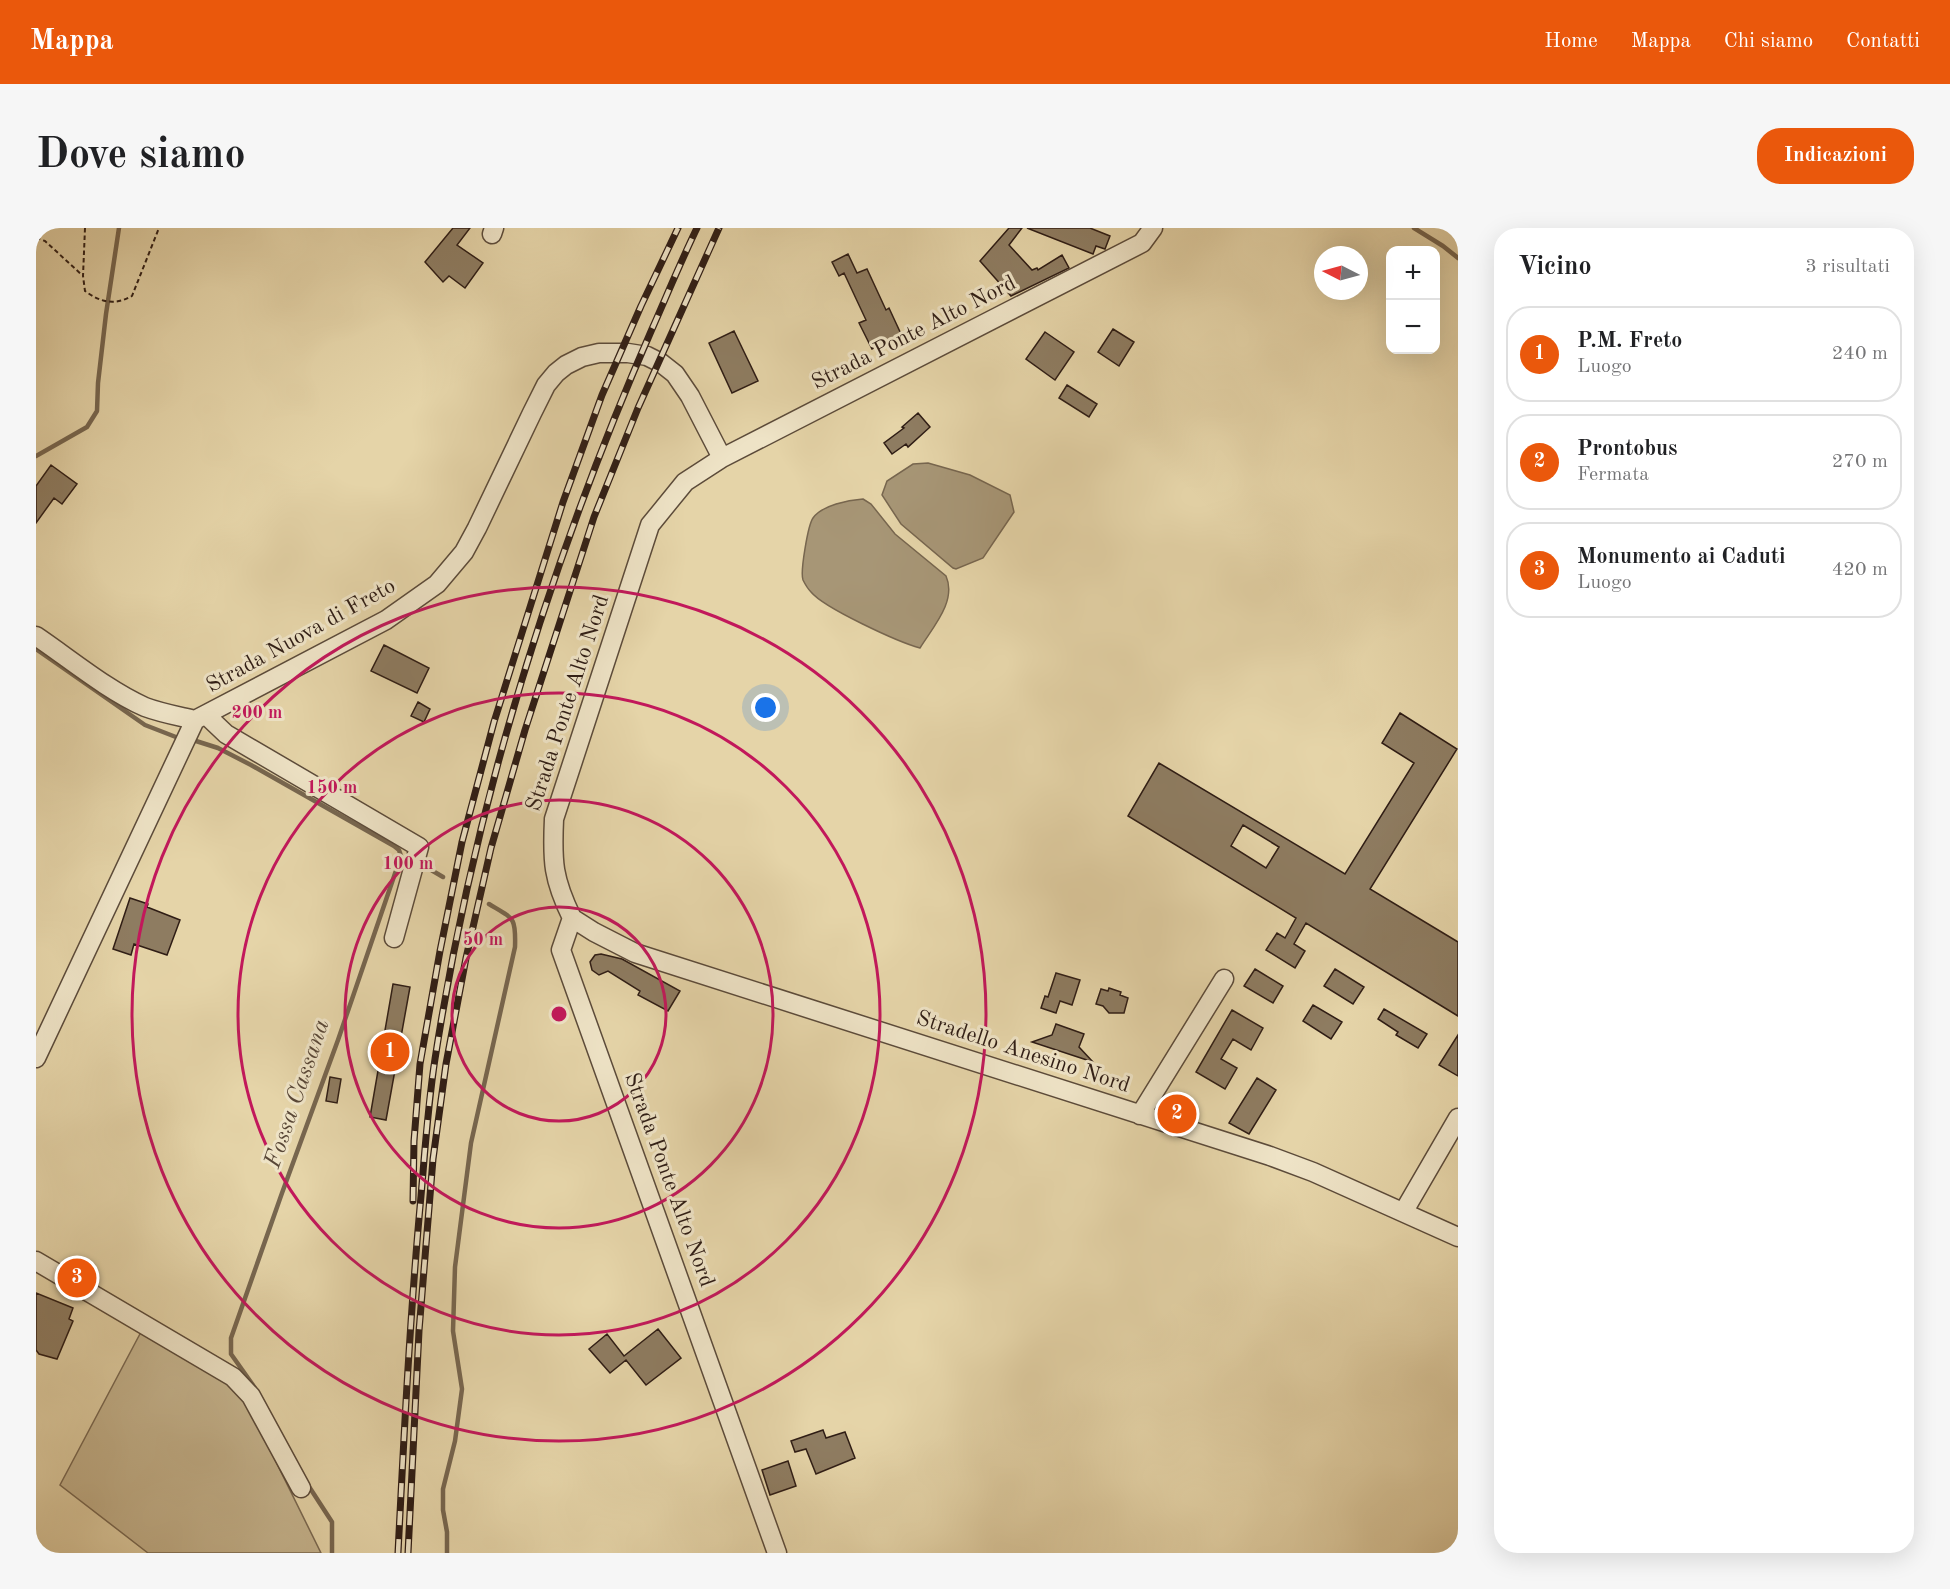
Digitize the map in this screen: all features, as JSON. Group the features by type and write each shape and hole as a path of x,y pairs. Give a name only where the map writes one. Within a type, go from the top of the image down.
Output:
{"street":[{"name":"Strada Ponte Alto Nord","path":"777,1553 561,950 572,918 560,894 553,860 554,819 650,525 685,482 722,458 1142,243 1153,228"},
{"name":"Strada Nuova di Freto","path":"36,1058 200,718 386,620 436,584 464,552 546,385 566,365 582,357 614,352 646,356 661,363 675,374 690,396 722,458"},
{"path":"36,636 117,691 144,706 168,714 200,718 419,847 394,938"},
{"name":"Stradello Anesino Nord","path":"572,918 594,932 635,952 1270,1156 1404,1211 1458,1237"},
{"path":"1140,1114 1224,979"},
{"path":"1404,1211 1458,1118"},
{"path":"36,1261 233,1377 251,1396 301,1488"}],"path":[{"path":"85,228 83,276 85,291 94,298 107,302 122,302 132,296 159,228"},
{"path":"36,238 45,241 83,276"}],"shaded area":[{"path":"928,463 970,475 1010,495 1014,512 983,558 956,569 953,568 901,524 882,495 887,481 913,464"},
{"path":"863,499 871,504 895,534 946,576 949,585 946,604 937,623 920,648 879,632 830,607 811,592 803,580 805,549 813,518 817,513 829,507"},
{"path":"141,1332 226,1381 244,1397 321,1553 148,1553 60,1485"}],"building":[{"path":"453,228 470,228 457,245 483,263 465,288 449,276 443,282 425,262"},
{"path":"1009,228 1022,228 1009,245 1032,270 1037,268 1038,270 1062,255 1069,268 1011,296 980,261"},
{"path":"1027,228 1090,228 1110,236 1105,249 1096,246 1093,254"},
{"path":"848,254 857,273 867,269 886,310 889,308 901,334 872,349 859,323 866,320 844,273 839,276 832,262"},
{"path":"1113,329 1134,342 1119,366 1098,352"},
{"path":"734,331 758,381 732,393 709,343"},
{"path":"1045,332 1074,352 1055,380 1026,359"},
{"path":"1067,385 1097,404 1089,417 1059,398"},
{"path":"918,413 930,427 908,447 906,444 892,454 884,443 904,428 902,427"},
{"path":"51,465 77,484 62,504 54,498 36,523 36,486"},
{"path":"384,645 429,668 417,693 371,671"},
{"path":"418,702 430,709 424,722 411,716"},
{"path":"1400,713 1457,749 1370,889 1458,942 1458,1016 1306,923 1294,944 1305,951 1295,968 1266,950 1277,933 1285,938 1296,918 1128,816 1159,763 1345,874 1414,763 1382,743","holes":["1243,825 1279,847 1266,868 1231,846"]},
{"path":"130,898 180,920 167,955 134,944 131,955 113,949"},
{"path":"601,954 622,959 680,991 668,1011 638,995 640,991 608,971 599,975 592,970 590,962 595,955"},
{"path":"1255,969 1283,986 1273,1003 1244,986"},
{"path":"1335,969 1364,987 1353,1004 1324,986"},
{"path":"1056,973 1080,980 1072,1005 1060,1001 1056,1013 1041,1008 1045,996 1048,997"},
{"path":"393,984 410,987 386,1120 370,1117"},
{"path":"1109,988 1121,992 1120,995 1128,998 1124,1013 1109,1013 1103,1006 1096,1004 1101,989 1108,991"},
{"path":"1313,1005 1342,1022 1331,1039 1303,1021"},
{"path":"1384,1009 1427,1034 1418,1048 1396,1035 1398,1032 1378,1019"},
{"path":"1232,1010 1263,1028 1251,1050 1233,1039 1221,1059 1237,1068 1225,1089 1196,1072"},
{"path":"1056,1024 1084,1034 1079,1047 1093,1062 1032,1042 1052,1035"},
{"path":"1458,1035 1458,1076 1439,1065"},
{"path":"330,1077 341,1079 337,1103 326,1101"},
{"path":"1257,1078 1276,1090 1249,1134 1229,1123"},
{"path":"36,1293 73,1308 69,1319 73,1321 57,1359 39,1354 36,1350"},
{"path":"658,1329 681,1358 646,1385 626,1360 610,1373 589,1349 607,1334 624,1356"},
{"path":"823,1430 826,1438 845,1432 855,1458 816,1474 806,1449 795,1452 791,1441"},
{"path":"788,1461 796,1486 770,1495 762,1470"}],"waterway":[{"name":"Fossa Cassana","path":"36,456 87,427 97,411 106,314 119,228"},
{"path":"1414,228 1458,258"},
{"name":"Fossa Cassana","path":"36,649 145,725 181,739"},
{"name":"Fossa Cassana","path":"196,741 218,748 251,765 394,846 399,850 401,856 231,1338 231,1354 255,1388"},
{"path":"421,864 443,877"},
{"path":"447,1553 443,1489 455,1441 462,1389 453,1331 455,1267 471,1143 515,947 515,930 512,920 489,904"},
{"name":"Fossa Cassana","path":"308,1485 332,1522 332,1553"}],"railway":[{"path":"413,1201 414,1141 420,1064 462,842 494,722 563,502 602,395 678,228"},
{"path":"398,1553 410,1330 429,1110 451,965 471,871 520,687 549,596 615,417 697,228"},
{"path":"408,1553 419,1331 433,1159 446,1064 466,958 491,848 525,730 594,517 638,408 719,228"}],"place":[{"name":"P.M. Freto","path":"390,1052"},
{"name":"Prontobus","path":"1177,1114"},
{"name":"Monumento ai Caduti","path":"77,1278"}]}
